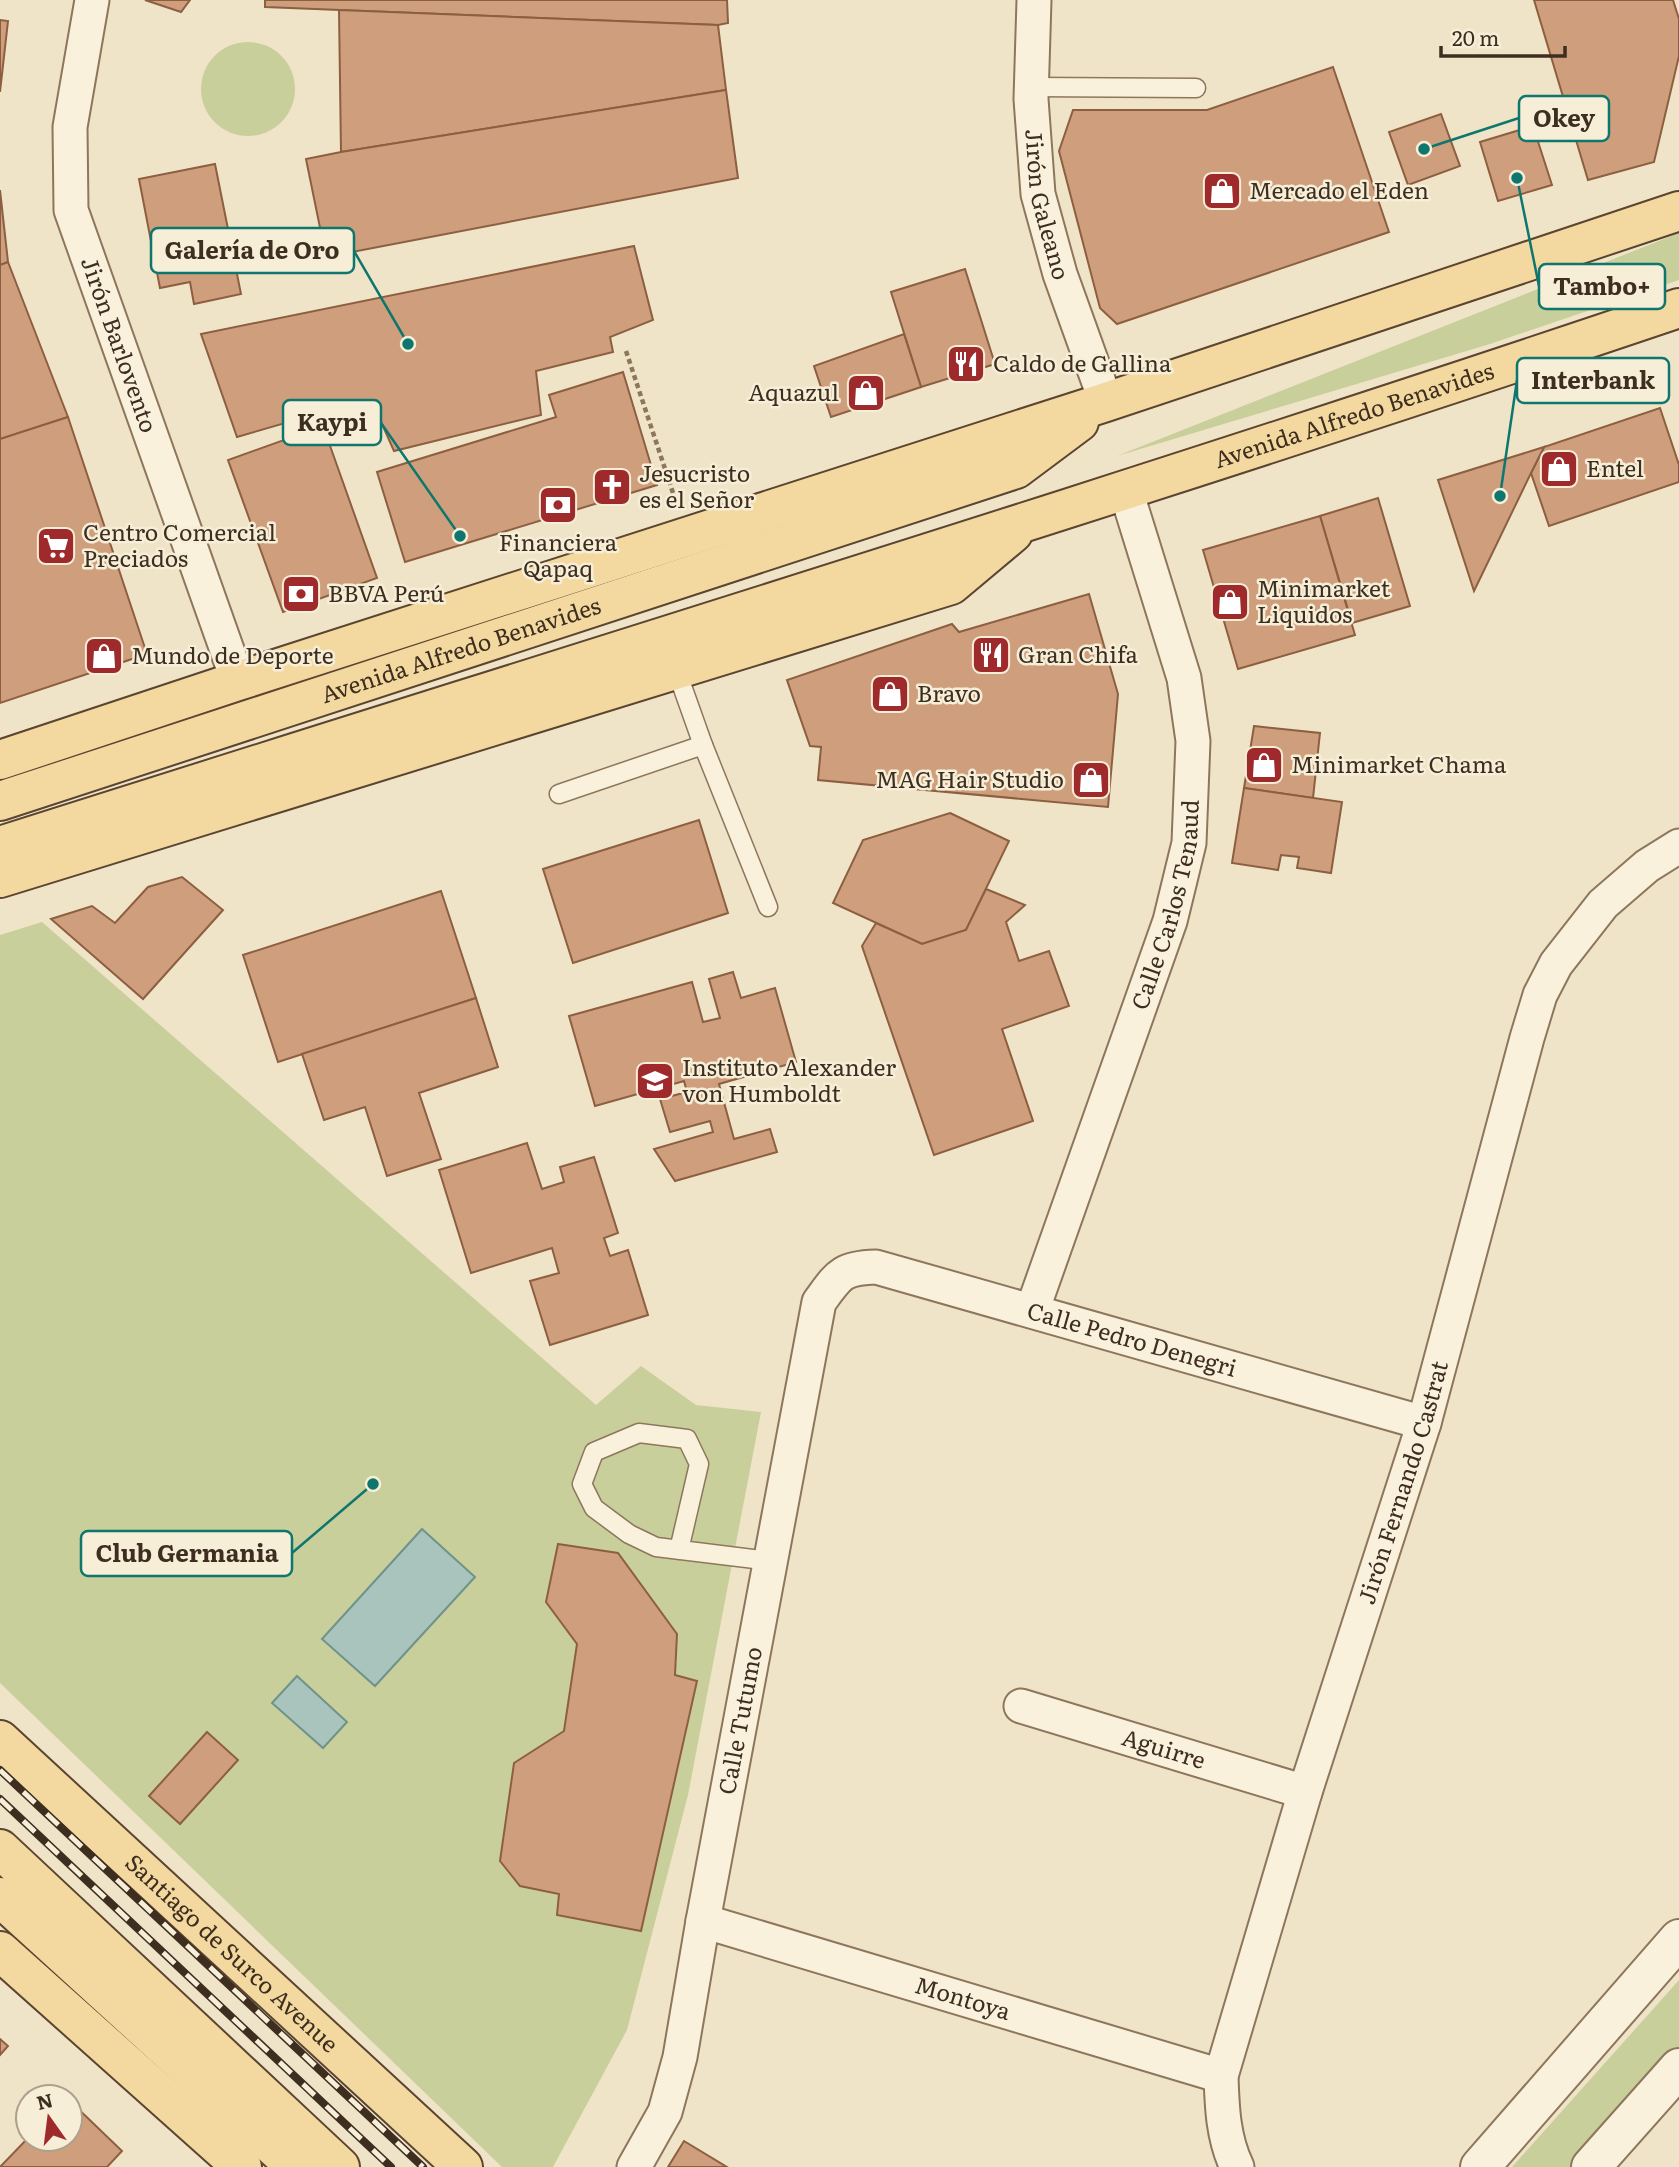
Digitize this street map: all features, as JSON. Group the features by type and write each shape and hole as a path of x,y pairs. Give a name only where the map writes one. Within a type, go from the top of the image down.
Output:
{"main road":[{"name":"Avenida Alfredo Benavides","path":"0,760 1106,402 1679,211"},
{"name":"Avenida Alfredo Benavides","path":"0,846 1126,491 1679,308"},
{"name":"Avenida Alfredo Benavides","path":"0,801 1017,469 1106,402"},
{"name":"Avenida Alfredo Benavides","path":"0,878 951,585 1029,520"},
{"name":"Santiago de Surco Avenue","path":"0,1740 463,2167"},
{"path":"0,1849 340,2167"},
{"path":"0,1897 296,2167"},
{"path":"0,1951 242,2167"}],"street":[{"name":"Jirón Barlovento","path":"92,0 70,127 71,210 238,681"},
{"name":"Jirón Galeano","path":"1034,0 1032,87 1035,178 1041,208 1071,307 1106,402"},
{"name":"Calle Carlos Tenaud","path":"1032,1311 1170,921 1189,843 1193,741 1186,691 1126,491"},
{"name":"Jirón Fernando Castrat","path":"1237,2167 1222,2117 1221,2076 1305,1792 1424,1423 1540,995 1556,964 1603,904 1647,866 1679,846"},
{"name":"Calle Pedro Denegri","path":"839,1274 859,1268 876,1267 1424,1423"},
{"name":"Calle Tutumo","path":"634,2167 666,2112 680,2057 819,1302 839,1274"},
{"name":"Aguirre","path":"1021,1706 1305,1792"},
{"name":"Montoya","path":"703,1921 1221,2076"},
{"path":"1479,2167 1679,1939"},
{"path":"1591,2167 1679,2068"}],"lane":[{"path":"1032,87 1196,88"},
{"path":"676,669 703,745 768,907"},
{"path":"559,794 703,745"},
{"path":"678,1549 699,1464 687,1439 639,1433 594,1452 582,1484 594,1508 629,1534 656,1547 770,1561"}],"path":[{"path":"626,351 675,500"}],"green space":[{"path":"248,42 266,46 281,56 291,71 295,89 291,107 281,122 266,132 248,136 230,132 215,122 205,107 201,89 205,71 215,56 230,46"},
{"path":"1679,233 1679,280 1490,344 1117,456"},
{"path":"42,922 596,1405 641,1366 696,1405 761,1412 688,1795 627,2030 553,2167 502,2167 0,1683 0,935"},
{"path":"1679,1980 1679,2048 1570,2167 1512,2167"}],"water":[{"path":"422,1529 475,1577 375,1686 322,1639"},
{"path":"297,1676 347,1722 323,1748 272,1703"}],"building":[{"path":"145,0 190,0 181,12"},
{"path":"265,0 727,0 728,23 718,25 265,7"},
{"path":"1534,0 1673,0 1679,19 1679,56 1654,162 1588,180"},
{"path":"339,10 718,25 726,90 341,152"},
{"path":"0,20 8,21 0,92"},
{"name":"Mercado el Eden","path":"1333,67 1389,232 1117,324 1100,308 1059,151 1073,110 1207,110"},
{"path":"726,90 738,178 326,257 306,159"},
{"path":"1441,114 1460,166 1408,185 1389,132"},
{"path":"1533,126 1552,185 1498,201 1480,142"},
{"path":"215,164 241,294 194,304 190,282 160,288 139,179"},
{"path":"0,190 8,262 0,265"},
{"path":"634,246 653,320 610,337 613,352 536,371 541,415 394,451 378,415 344,406 237,437 201,334"},
{"path":"8,262 68,417 0,439 0,265"},
{"path":"965,269 995,364 921,387 891,292"},
{"path":"904,334 921,387 831,417 814,366"},
{"path":"623,372 657,485 405,562 377,472 556,417 549,395"},
{"path":"1660,408 1679,465 1679,482 1549,526 1531,473 1544,447"},
{"name":"Centro Comercial Preciados","path":"68,417 147,654 0,703 0,439"},
{"path":"323,426 377,578 283,612 228,460"},
{"path":"1544,447 1531,473 1474,591 1438,480"},
{"path":"1378,498 1410,606 1352,623 1320,516"},
{"path":"1320,516 1355,635 1238,669 1203,550"},
{"path":"1089,594 1118,694 1108,807 818,780 821,747 810,746 787,680 952,624 959,632"},
{"path":"1254,726 1320,733 1313,798 1244,788"},
{"path":"1244,788 1342,802 1331,873 1297,868 1299,857 1281,855 1278,870 1232,863"},
{"path":"950,813 1009,841 966,930 922,944 833,903 863,840"},
{"path":"699,820 728,913 573,963 543,869"},
{"path":"182,877 223,910 143,999 51,919 92,906 115,923 148,887"},
{"path":"986,889 1025,905 1006,922 1019,961 1049,951 1069,1006 1002,1029 1033,1121 934,1155 862,946 876,923 922,944 966,930"},
{"path":"441,891 476,998 278,1062 243,955"},
{"path":"733,972 741,998 775,988 796,1062 719,1084 734,1139 770,1129 777,1152 675,1181 654,1149 713,1132 710,1121 670,1132 660,1099 687,1092 684,1081 595,1106 569,1016 692,982 703,1022 720,1018 709,979"},
{"path":"476,998 498,1067 419,1093 441,1159 387,1176 365,1107 324,1120 302,1054"},
{"path":"527,1143 542,1189 564,1182 560,1167 594,1157 618,1233 604,1238 610,1256 628,1250 648,1315 550,1345 530,1281 559,1273 552,1248 471,1273 439,1170"},
{"path":"558,1544 618,1553 677,1634 675,1675 697,1681 641,1931 557,1915 559,1894 520,1886 500,1861 514,1763 564,1731 577,1644 546,1602"},
{"path":"207,1732 238,1760 180,1824 149,1796"},
{"path":"0,2039 8,2046 0,2055"},
{"path":"84,2114 122,2151 107,2167 0,2167 14,2152 84,2153"},
{"path":"684,2141 727,2167 668,2167"}],"railway":[{"path":"0,1770 423,2167"},
{"path":"0,1799 391,2167"}],"place":[{"name":"Okey","path":"1424,149"},
{"name":"Tambo+","path":"1517,178"},
{"name":"Mercado el Eden","path":"1222,191"},
{"name":"Galería de Oro","path":"408,344"},
{"name":"Caldo de Gallina","path":"966,364"},
{"name":"Aquazul","path":"866,393"},
{"name":"Entel","path":"1559,469"},
{"name":"Jesucristo es el Señor","path":"612,487"},
{"name":"Interbank","path":"1500,496"},
{"name":"Financiera Qapaq","path":"558,505"},
{"name":"Kaypi","path":"460,536"},
{"name":"Centro Comercial Preciados","path":"56,546"},
{"name":"BBVA Perú","path":"301,594"},
{"name":"Minimarket Liquidos","path":"1230,602"},
{"name":"Gran Chifa","path":"991,655"},
{"name":"Mundo de Deporte","path":"104,656"},
{"name":"Bravo","path":"890,694"},
{"name":"Minimarket Chama","path":"1264,765"},
{"name":"MAG Hair Studio","path":"1091,780"},
{"name":"Instituto Alexander von Humboldt","path":"655,1081"},
{"name":"Club Germania","path":"373,1484"}]}
